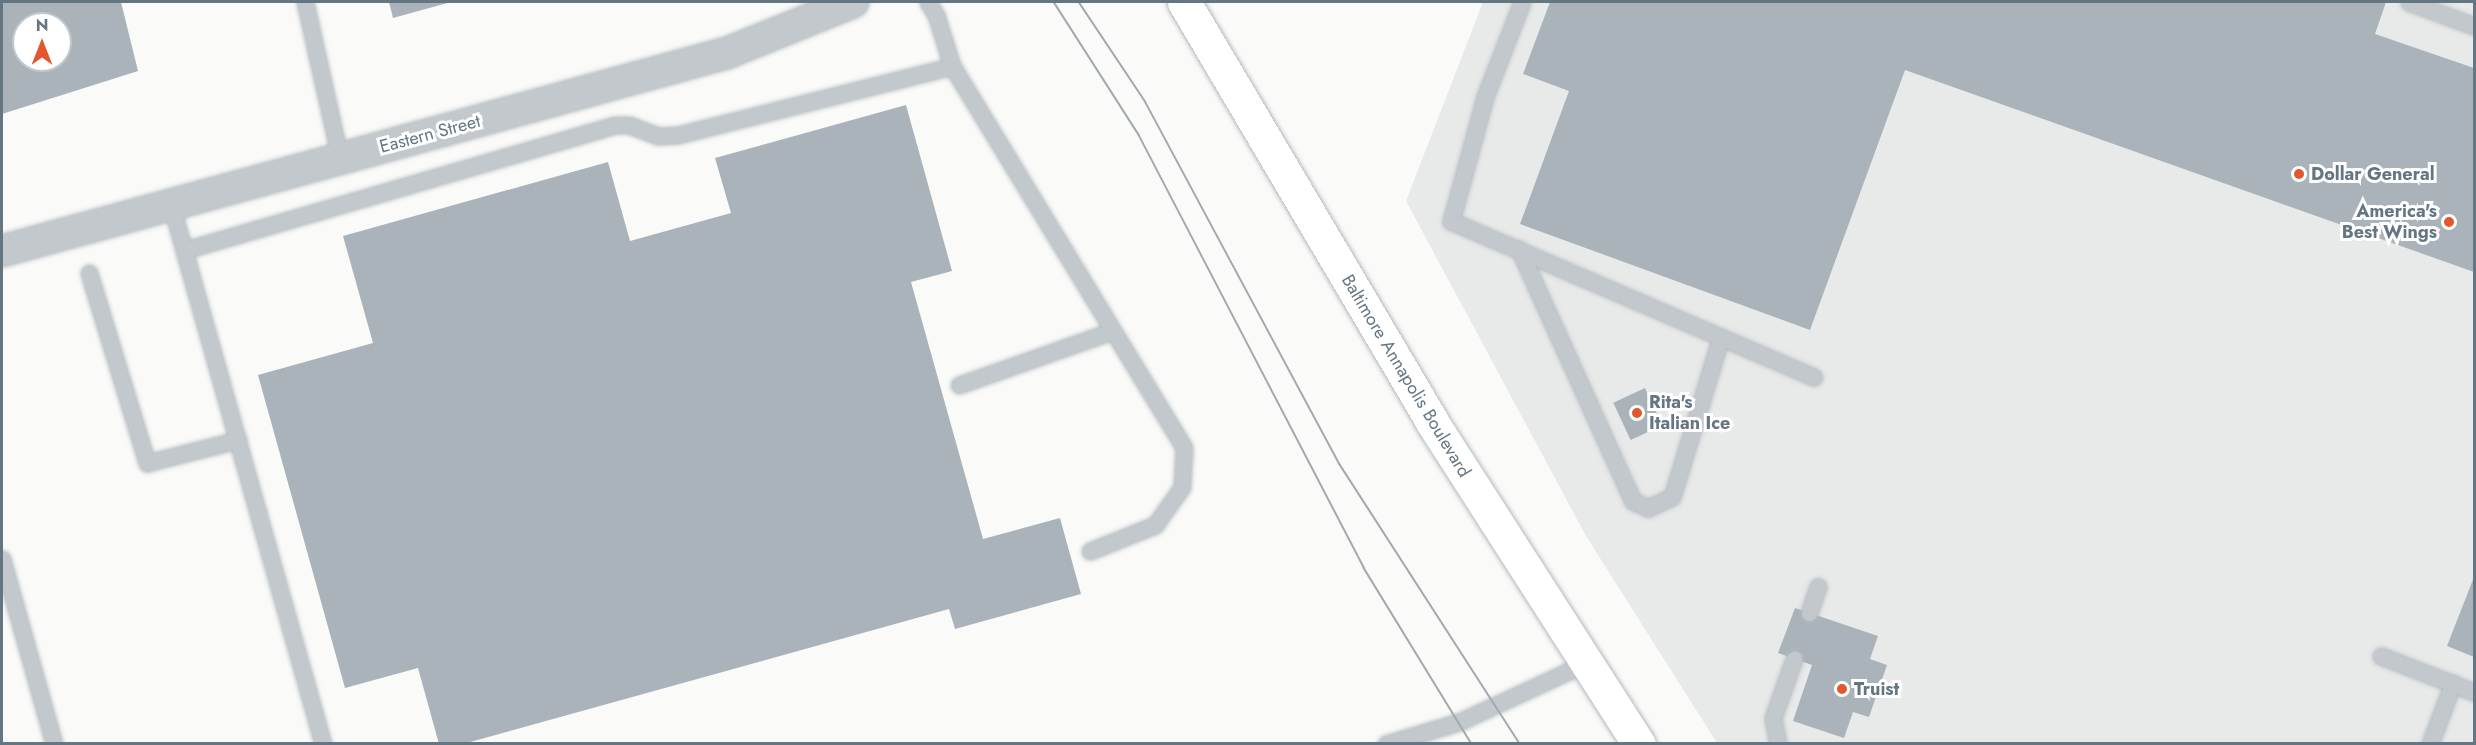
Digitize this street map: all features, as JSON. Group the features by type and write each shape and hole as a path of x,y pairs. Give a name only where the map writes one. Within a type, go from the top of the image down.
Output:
{"main road":[{"name":"Baltimore Annapolis Boulevard","path":"1184,2 1432,422 1639,744"}],"street":[{"name":"Eastern Street","path":"2,251 727,53 852,2"}],"lane":[{"path":"305,2 340,158"},
{"path":"927,2 936,15 952,66 1184,448 1182,487 1155,525 1090,550"},
{"path":"1522,2 1485,97 1451,221 1814,377"},
{"path":"2409,2 2475,26"},
{"path":"185,250 615,125 629,125 658,136 678,135 952,66"},
{"path":"171,204 323,744"},
{"path":"1519,249 1633,501 1648,508 1672,497 1721,337"},
{"path":"88,273 147,463 238,440"},
{"path":"959,385 1112,331"},
{"path":"2,559 54,744"},
{"path":"1809,613 1818,587"},
{"path":"2381,656 2475,692"},
{"path":"1778,744 1773,718 1794,659"},
{"path":"1386,744 1459,722 1586,663"},
{"path":"2430,744 2453,684"}],"shaded area":[{"path":"1483,2 2474,2 2474,743 1717,743 1586,536 1406,201"}],"building":[{"path":"2,2 121,2 138,71 2,114"},
{"path":"389,2 451,2 393,18"},
{"path":"1550,2 2386,2 2375,34 2474,68 2474,272 1905,70 1810,330 1520,224 1569,91 1523,74"},
{"path":"906,105 952,271 911,282 983,539 1060,518 1081,594 955,629 949,609 463,744 439,744 418,668 345,688 258,375 373,343 343,236 608,162 630,241 731,213 715,158"},
{"name":"Rita's Italian Ice","path":"1645,388 1662,425 1631,440 1613,403"},
{"path":"2474,577 2474,657 2447,646"},
{"name":"Truist","path":"1795,608 1878,636 1870,659 1887,665 1869,717 1853,712 1844,738 1793,721 1812,665 1778,653"}],"tram line":[{"path":"1054,2 1139,135 1364,568 1472,744"},
{"path":"1079,2 1145,101 1339,463 1520,744"}],"place":[{"name":"Dollar General","path":"2299,174"},
{"name":"America's Best Wings","path":"2449,222"},
{"name":"Rita's Italian Ice","path":"1637,413"},
{"name":"Truist","path":"1842,689"}]}
